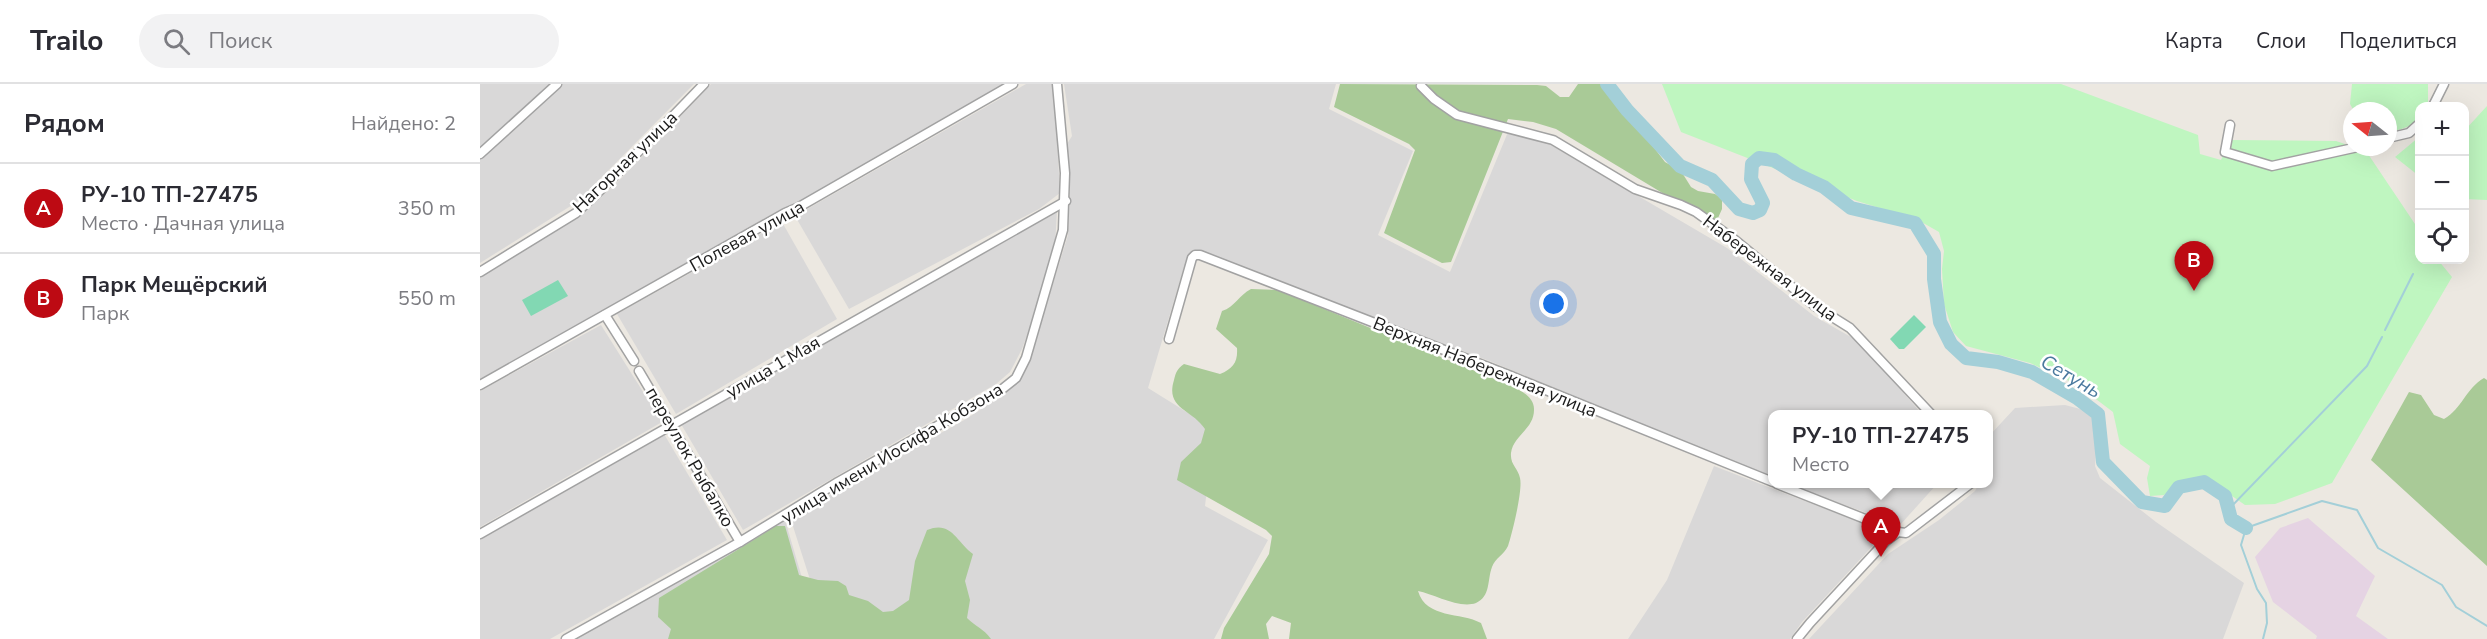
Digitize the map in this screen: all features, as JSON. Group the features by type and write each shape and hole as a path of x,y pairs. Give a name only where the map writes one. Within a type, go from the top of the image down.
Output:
{"street":[{"path":"480,154 557,84"},
{"name":"Нагорная улица","path":"480,272 576,213 704,84"},
{"name":"Полевая улица","path":"480,386 785,213 800,207 1013,84"},
{"name":"улица имени Иосифа Кобзона","path":"566,639 740,542 838,482 1001,390 1016,378 1026,358 1060,246 1066,201 1057,84"},
{"path":"2435,102 2444,84"},
{"name":"Набережная улица","path":"1421,86 1434,99 1457,115 1553,140 1635,189 1681,204 1696,212 1735,240 1815,306 1850,328 1927,410"},
{"path":"2230,126 2224,152 2272,166 2343,150"},
{"path":"2397,136 2409,133 2415,128"},
{"name":"улица 1 Мая","path":"480,534 1066,201"},
{"name":"Верхняя Набережная улица","path":"1169,339 1192,258 1195,255 1511,376 1768,480"},
{"path":"605,315 634,362"},
{"name":"переулок Рыбалко","path":"639,371 740,542"},
{"name":"Верхняя Набережная улица","path":"1788,488 1898,532"},
{"path":"1797,639 1886,541 1898,532 1906,533 1964,488"}],"shaded area":[{"path":"480,84 694,84 577,202 480,263"},
{"path":"711,84 1003,84 804,201 778,211 480,382 480,277 571,221 613,187"},
{"path":"1026,84 1054,84 1060,193 1039,209 849,309 795,216"},
{"path":"1064,84 1336,84 1329,109 1413,151 1378,235 1450,272 1508,132 1546,142 1727,248 1814,316 1858,341 1918,410 1768,410 1768,476 1492,362 1192,250 1184,267 1148,388 1214,429 1205,506 1268,540 1214,639 829,639 790,517 966,419 1003,395 1018,382 1029,362 1068,235 1070,187 1067,144 1072,136"},
{"path":"1057,211 1055,246 1042,294 1022,349 1010,372 996,384 743,530 681,424"},
{"path":"782,222 837,319 676,414 617,314"},
{"path":"601,325 662,422 480,527 480,391"},
{"path":"2065,405 2084,410 2094,418 2097,428 2095,466 2100,478 2156,522 2244,583 2223,639 1809,639 1888,554 1939,520 1977,488 1993,488 1993,432 2015,408"},
{"path":"664,434 727,540 550,639 480,639 480,539"},
{"path":"1714,466 1880,530 1880,538 1802,622 1790,639 1628,639 1667,580"},
{"path":"1798,488 1933,488 1900,525"},
{"path":"2308,518 2375,576 2356,616 2388,639 2316,639 2317,636 2273,602 2255,557 2280,528"},
{"path":"785,520 820,639 574,639"}],"green space":[{"path":"1340,84 1537,85 1546,86 1560,97 1569,97 1578,84 1605,84 1665,162 1681,171 1691,187 1698,191 1715,194 1722,199 1722,209 1718,218 1710,220 1704,218 1556,129 1533,122 1508,119 1451,262 1442,263 1384,233 1415,150 1409,144 1334,107"},
{"path":"1662,84 2061,84 2198,135 2200,154 2221,160 2230,140 2336,141 2343,143 2343,156 2369,156 2415,224 2415,264 2441,264 2452,277 2332,483 2275,504 2245,505 2209,480 2179,483 2164,495 2150,496 2147,478 2150,466 2120,444 2113,412 2076,384 2030,363 1966,346 1953,332 1944,304 1942,269 1944,251 1939,232 1918,220 1857,201 1681,132"},
{"path":"2352,84 2428,84 2428,102 2415,102 2415,121 2397,130 2397,102 2350,102"},
{"path":"2487,106 2487,200 2469,199 2469,126"},
{"path":"2415,140 2415,173 2395,157"},
{"path":"558,280 568,296 531,316 522,300"},
{"path":"1251,289 1278,290 1508,385 1521,391 1530,399 1534,410 1533,417 1515,442 1511,453 1521,484 1519,502 1508,546 1492,567 1484,596 1476,603 1462,604 1418,591 1422,600 1436,611 1481,623 1487,639 1289,639 1291,623 1272,616 1266,624 1269,639 1221,639 1224,628 1269,554 1272,536 1266,530 1177,480 1181,462 1201,443 1205,429 1200,422 1176,403 1172,390 1176,373 1184,364 1220,374 1234,364 1237,348 1216,329 1222,311"},
{"path":"1914,315 1926,327 1904,349 1899,349 1890,339"},
{"path":"2484,378 2487,380 2487,566 2371,460 2409,392 2421,395 2434,415 2444,419"},
{"path":"776,526 785,526 799,575 818,580 838,581 846,586 849,595 868,601 883,612 893,611 909,600 915,561 927,530 942,528 948,530 973,554 965,581 970,600 967,618 991,639 668,639 671,629 658,617 659,598"}],"waterway":[{"name":"Сетунь","path":"1607,84 1627,110 1680,166 1712,180 1739,209 1753,213 1760,210 1763,203 1751,179 1752,164 1759,158 1774,160 1796,174 1824,187 1851,208 1915,223 1934,254 1934,279 1940,322 1951,344 1966,358 1998,362 2032,372 2077,398 2098,414 2103,462 2142,502 2165,506 2179,487 2204,482 2225,496 2231,519 2246,528"},
{"path":"2385,330 2413,274"},
{"path":"2228,510 2367,366 2382,337"},
{"name":"Сетунь","path":"2263,639 2267,623 2266,603 2257,589 2241,545 2246,528 2322,501 2357,510 2378,548 2442,585 2456,607 2487,626"}],"place":[{"name":"Парк Мещёрский","path":"2194,291"},
{"name":"РУ-10 ТП-27475","path":"1881,557"}]}
